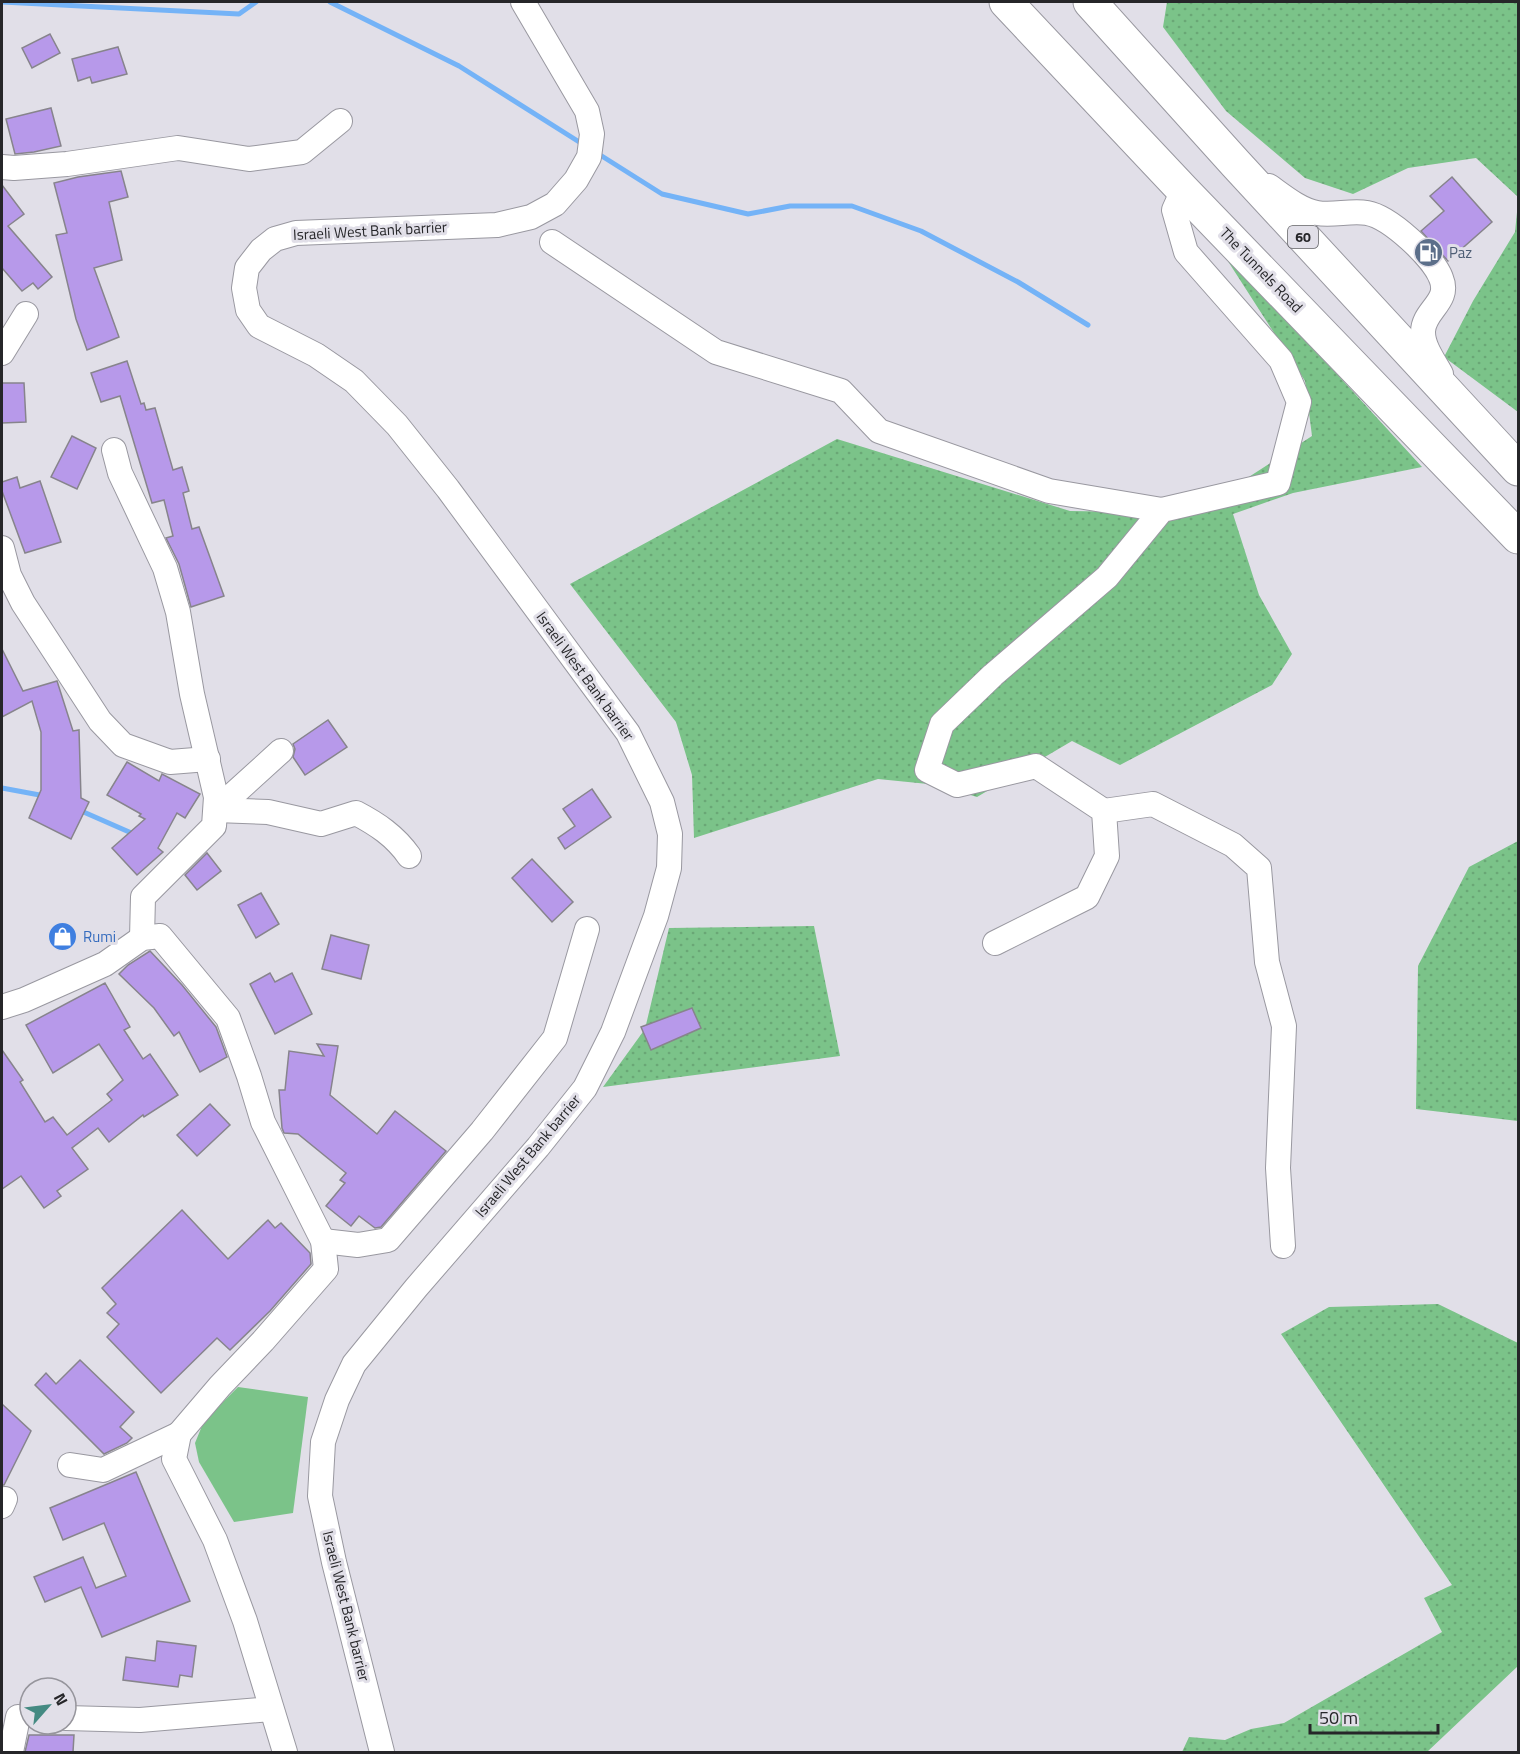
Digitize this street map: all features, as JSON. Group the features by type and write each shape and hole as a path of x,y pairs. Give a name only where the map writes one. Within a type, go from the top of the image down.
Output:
{"highway":[{"name":"The Tunnels Road","path":"1006,2 1183,190 1518,537"},
{"name":"60","path":"1090,2 1236,164 1518,469"}],"street":[{"name":"Israeli West Bank barrier","path":"382,1752 334,1562 321,1496 322,1442 337,1400 354,1364 585,1088 613,1032 656,916 669,868 670,834 662,802 628,733 448,489 397,425 354,381 316,355 259,326 248,310 244,288 247,268 261,250 275,239 296,233 497,225 531,217 555,204 576,180 589,157 592,134 587,111 523,2"},
{"path":"2,167 67,164 178,148 249,159 260,158 302,152 340,121"},
{"path":"1236,164 1287,199 1316,213 1359,212 1379,216 1395,225 1422,253 1441,276 1443,287 1443,295 1426,319 1423,333 1426,345 1460,407"},
{"path":"552,242 716,352 841,391 879,431 1049,491 1162,510 1278,483 1299,402 1281,360 1186,252 1173,210 1183,190"},
{"path":"2,353 26,314"},
{"path":"114,450 120,473 165,568 178,612 192,694 216,797 214,826 143,897 142,938"},
{"path":"1162,510 1107,577 993,675 942,724 927,770 957,785 1036,766 1104,811 1153,804 1233,845 1259,868 1267,962 1284,1026 1278,1168 1283,1246"},
{"path":"2,548 9,575 10,599 99,721 123,746 170,762 208,759"},
{"path":"216,810 281,751"},
{"path":"216,810 268,812 321,824 356,813 375,823 399,841 409,856"},
{"path":"995,943 1087,897 1107,856 1104,811"},
{"path":"323,1241 358,1245 388,1240 482,1131 555,1038 586,929"},
{"path":"2,1007 24,1000 105,964 142,938 160,936 228,1018 263,1122 323,1241 326,1269 179,1434 103,1470 70,1465"},
{"path":"179,1434 174,1459 215,1540 245,1621 285,1752"},
{"path":"78,1718 140,1720 272,1709"},
{"path":"11,1752 16,1717"}],"green space":[{"path":"1167,2 1518,2 1518,197 1476,158 1408,168 1353,194 1305,178 1226,111 1163,27"},
{"path":"1518,202 1518,412 1444,357 1473,301 1515,232"},
{"path":"1215,241 1422,467 1293,493 1233,514 1259,595 1292,654 1272,685 1120,765 1072,741 977,797 938,785 878,779 694,838 692,775 676,722 570,584 837,439 1070,511 1193,513 1312,436 1305,381"},
{"path":"1518,841 1518,1121 1416,1109 1418,966 1469,867"},
{"path":"814,926 840,1056 603,1087 645,1029 669,928"},
{"path":"1438,1304 1518,1343 1518,1666 1427,1752 1182,1752 1189,1737 1225,1740 1251,1729 1284,1723 1442,1632 1424,1598 1452,1585 1281,1334 1329,1307"},
{"path":"238,1387 308,1397 293,1513 234,1522 199,1462 195,1443 204,1421"}],"building":[{"path":"50,34 60,53 32,68 22,48"},
{"path":"118,47 127,74 92,83 90,77 78,81 72,59"},
{"path":"51,108 61,146 15,154 6,119"},
{"path":"121,171 128,197 109,202 122,260 94,268 119,337 87,350 76,319 56,235 67,233 54,183"},
{"path":"1452,177 1492,222 1448,261 1421,231 1444,211 1430,196"},
{"path":"2,185 24,214 8,226 52,277 38,289 33,283 22,291 2,268"},
{"path":"127,361 141,404 144,403 146,410 155,408 173,470 182,467 189,491 183,493 192,529 199,527 224,596 191,607 179,564 166,538 173,536 164,500 152,503 120,396 101,402 91,373"},
{"path":"2,383 24,383 26,422 2,423"},
{"path":"72,436 96,448 77,489 51,477"},
{"path":"17,477 20,488 40,481 61,542 25,553 2,491 2,482"},
{"path":"2,649 23,691 57,681 73,731 79,730 81,798 89,802 71,839 29,818 41,790 41,732 32,701 2,717"},
{"path":"328,720 347,747 305,775 293,757 295,749 293,744"},
{"path":"127,762 159,781 162,774 200,794 185,818 177,813 158,848 163,852 137,875 112,848 145,819 139,816 141,814 107,795"},
{"path":"592,789 611,817 565,849 558,838 575,826 563,809"},
{"path":"207,853 221,871 197,890 185,875"},
{"path":"532,859 573,902 552,922 512,878"},
{"path":"261,893 279,924 256,938 238,905"},
{"path":"331,935 369,945 361,979 322,969"},
{"path":"150,951 182,985 216,1027 227,1057 200,1072 179,1032 174,1036 154,1008 119,974 128,965"},
{"path":"270,973 275,982 292,973 312,1014 275,1034 250,984"},
{"path":"105,983 130,1027 124,1030 143,1059 150,1054 178,1095 144,1117 143,1115 109,1142 98,1128 72,1148 88,1169 57,1191 61,1196 44,1208 21,1176 2,1189 2,1050 23,1080 20,1082 45,1122 53,1117 67,1135 112,1100 107,1094 123,1080 99,1044 53,1073 26,1025"},
{"path":"692,1008 701,1028 651,1050 641,1027"},
{"path":"317,1044 338,1046 330,1095 377,1134 395,1111 446,1151 381,1227 375,1228 359,1216 351,1226 326,1206 345,1183 340,1180 346,1173 298,1134 284,1133 282,1128 279,1090 285,1090 289,1051 324,1056"},
{"path":"210,1104 230,1125 197,1156 177,1135"},
{"path":"182,1210 228,1259 268,1220 275,1228 281,1223 310,1253 311,1264 270,1311 230,1350 217,1338 161,1393 107,1337 119,1324 107,1313 116,1304 102,1288"},
{"path":"80,1360 134,1412 120,1427 132,1438 127,1443 104,1454 35,1385 46,1373 56,1384"},
{"path":"2,1404 31,1431 4,1485 2,1485"},
{"path":"136,1472 190,1601 102,1637 81,1587 45,1602 34,1577 83,1557 96,1588 126,1576 104,1523 63,1540 50,1508"},
{"path":"157,1641 196,1646 192,1677 180,1675 178,1687 123,1680 126,1657 155,1661"},
{"path":"29,1736 74,1736 73,1752 25,1752"}],"waterway":[{"path":"2,2 239,14 256,2"},
{"path":"330,2 459,66 584,145"},
{"path":"597,153 662,194 748,214 790,206 852,206 921,231 1018,282 1088,325"},
{"path":"2,788 45,796"},
{"path":"79,810 136,835"}],"place":[{"name":"Paz","path":"1428,253"},
{"name":"Rumi","path":"62,937"}]}
